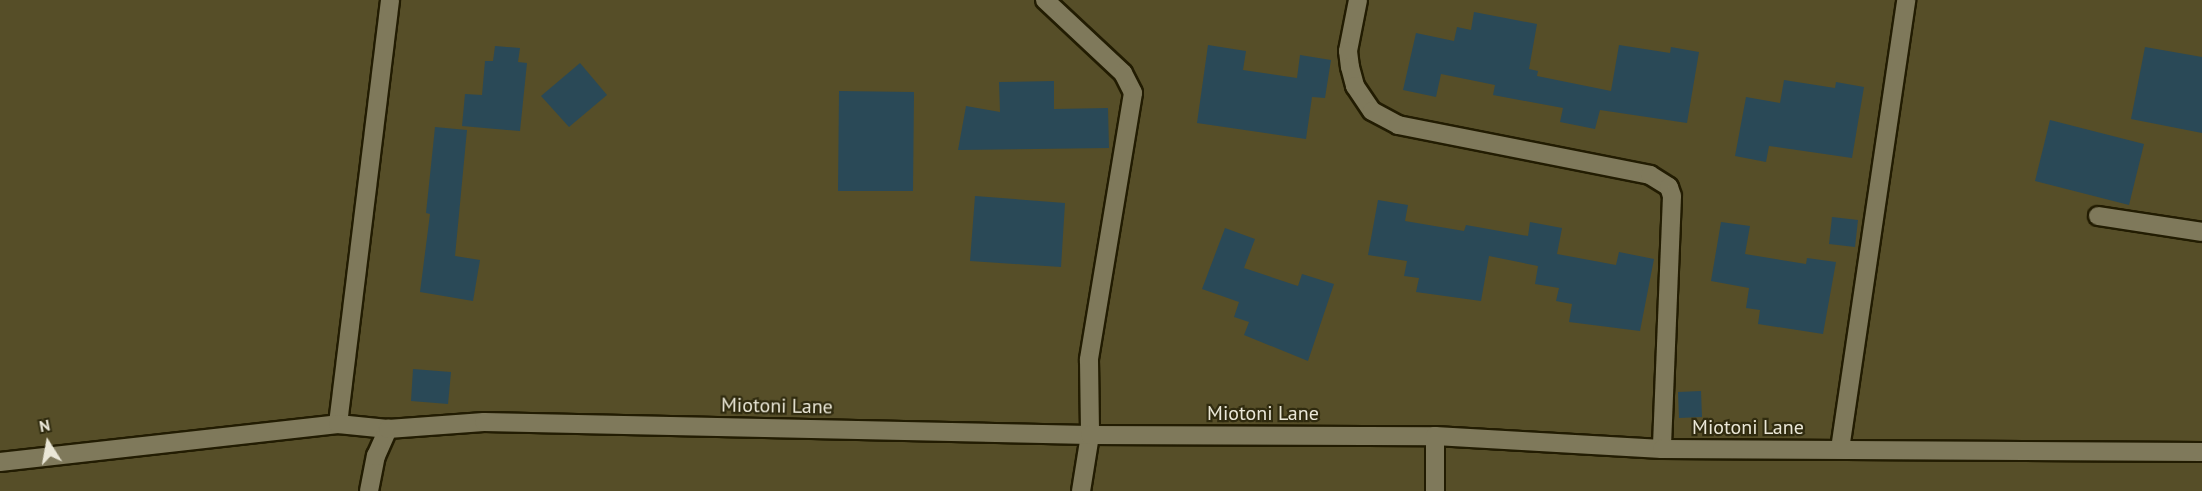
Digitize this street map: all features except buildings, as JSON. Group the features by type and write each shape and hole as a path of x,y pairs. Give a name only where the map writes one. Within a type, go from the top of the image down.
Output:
{"street":[{"path":"338,424 390,0"},
{"path":"1045,0 1123,73 1133,93 1089,360 1090,435 1081,491"},
{"path":"1358,0 1348,51 1350,67 1355,86 1372,111 1398,125 1650,175 1669,187 1672,196 1662,449"},
{"path":"1840,449 1906,0"},
{"path":"2098,216 2202,232"},
{"name":"Miotoni Lane","path":"0,462 338,424 388,429 484,422 1090,435 1435,436 1662,449 2202,452"},
{"path":"369,491 376,456 388,429"},
{"path":"1435,436 1435,491"}],"shaded area":[{"path":"0,0 2202,0 2202,491 0,491"}]}
